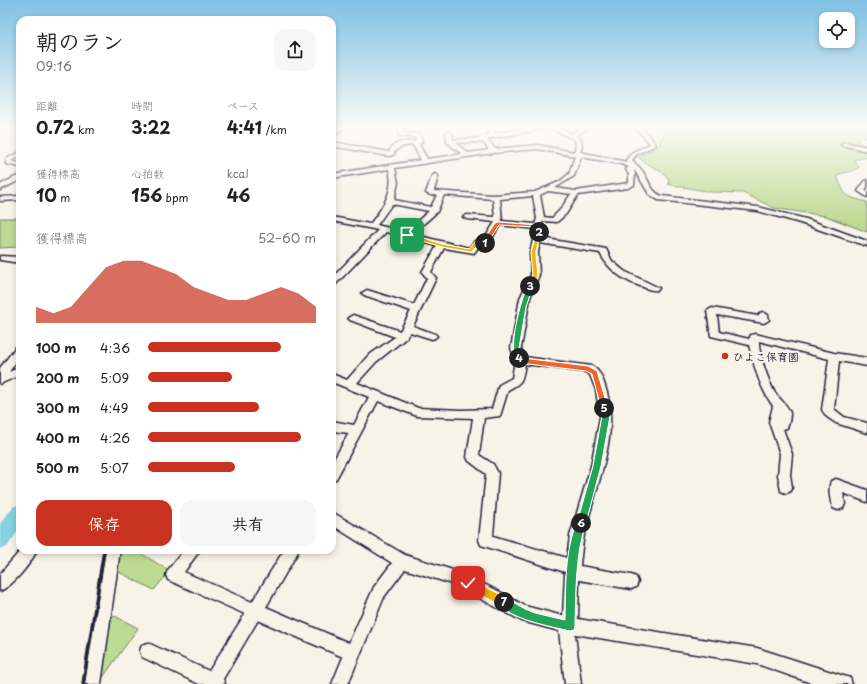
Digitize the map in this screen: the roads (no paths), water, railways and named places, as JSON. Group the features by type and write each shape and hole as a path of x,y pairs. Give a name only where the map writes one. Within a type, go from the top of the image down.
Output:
{"street":[{"path":"10,159 8,160 8,163 16,164"},
{"path":"373,226 386,210 390,201 396,175 391,168 389,159"},
{"path":"336,175 444,159"},
{"path":"435,176 430,193 496,197 536,194 561,183 572,175 577,159"},
{"path":"605,159 622,162 634,167"},
{"path":"629,159 649,191 654,196 672,201 758,209 803,222 867,244"},
{"path":"547,189 576,193 628,186 632,184 632,175 629,169 634,167"},
{"path":"0,188 16,179"},
{"path":"867,183 861,191 867,195"},
{"path":"407,235 434,210 441,193"},
{"path":"467,217 498,222 539,222 554,220 563,212 576,193"},
{"path":"336,380 416,412 479,414 496,413 503,388 517,380 520,360 516,348 523,307 536,275 534,252 540,228 536,194"},
{"path":"336,220 373,226 442,245 471,251 478,242 485,243 498,222 496,197"},
{"path":"0,199 16,198"},
{"path":"390,201 434,210"},
{"path":"336,278 384,229"},
{"path":"537,240 603,251 611,265 618,270 640,284 655,288"},
{"path":"349,385 372,359 398,340 405,332 432,278 426,272 442,245"},
{"path":"0,258 16,260"},
{"path":"367,293 416,309"},
{"path":"753,343 714,334 712,311 764,320 763,315"},
{"path":"353,318 405,332 432,336"},
{"path":"783,425 784,412 770,394 758,364 753,343 755,337 834,357 867,362"},
{"path":"0,376 16,354"},
{"path":"834,357 828,410 835,418 867,428"},
{"path":"520,360 591,367 595,372 601,390 606,416 597,466 577,536 572,570 568,626 573,684"},
{"path":"0,380 16,373"},
{"path":"336,467 376,396"},
{"path":"779,404 775,422 786,454 784,475 786,487"},
{"path":"479,414 473,457 479,463 489,468 492,473 486,540 572,570 631,582"},
{"path":"336,427 357,430"},
{"path":"838,504 836,485 867,496"},
{"path":"336,520 402,561 457,578 499,599 522,613 535,618 568,626 757,656 828,682 844,684"},
{"path":"0,584 20,564 27,554"},
{"path":"93,684 112,554"},
{"path":"190,554 173,575 354,653"},
{"path":"148,651 215,683 255,611 290,554"},
{"path":"340,684 379,592 402,561"}],"waterway":[{"path":"0,540 16,518"}],"railway":[{"path":"83,684 103,554"}],"place":[{"name":"ひよこ保育園","path":"725,356"}]}
